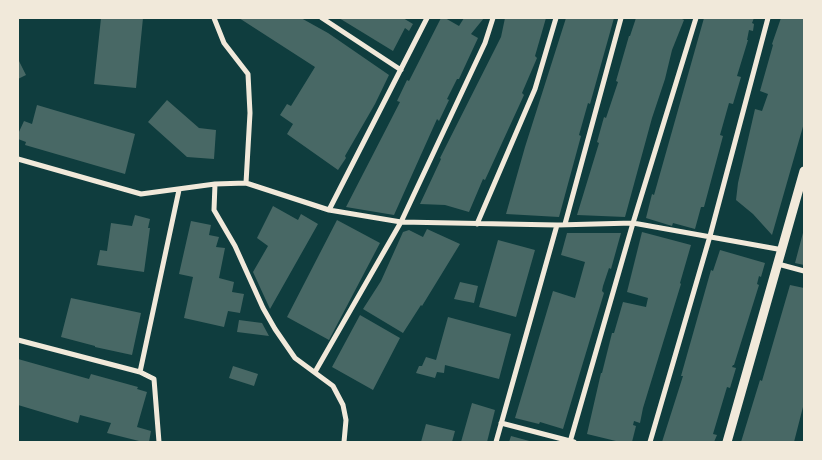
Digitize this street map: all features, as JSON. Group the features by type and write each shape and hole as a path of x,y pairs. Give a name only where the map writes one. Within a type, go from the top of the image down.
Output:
{"street":[{"path":"214,18 224,43 248,74 250,113 246,183"},
{"path":"322,18 401,70"},
{"path":"330,210 427,18"},
{"path":"315,372 401,222 484,43 493,18"},
{"path":"477,224 535,89 556,18"},
{"path":"565,224 622,18"},
{"path":"501,423 571,442 696,18"},
{"path":"650,442 710,236 768,18"},
{"path":"18,159 141,194 215,184 246,183 330,210 401,222 557,225 634,223 783,250"},
{"path":"727,442 804,171"},
{"path":"215,184 214,210 235,246 263,308 275,329 295,358 332,386 342,405 346,420 344,442"},
{"path":"140,372 179,190"},
{"path":"496,442 557,225"},
{"path":"778,264 804,271"},
{"path":"18,340 140,372 154,379 159,442"}],"building":[{"path":"101,18 143,18 136,88 94,84"},
{"path":"239,18 301,18 328,33 389,75 338,170 287,134 293,124 280,115 287,104 291,106 315,67"},
{"path":"339,18 403,18 413,24 409,31 405,28 393,51"},
{"path":"441,18 445,18 459,26 464,18 484,18 471,34 478,38 459,79 457,79 447,99 449,100 439,121 437,119 394,215 346,207 400,102 397,101 407,80 409,81"},
{"path":"505,18 546,18 535,56 537,58 522,93 524,95 469,212 445,205 420,204 440,158 501,37"},
{"path":"566,18 614,18 590,104 588,103 579,135 581,136 559,217 506,214 525,147"},
{"path":"636,18 682,18 684,20 672,50 625,217 577,215 599,143 597,142 604,117 606,118 618,82 616,81"},
{"path":"704,18 754,18 752,23 754,24 753,31 749,30 748,40 737,76 741,77 733,104 729,103 720,135 723,136 704,207 701,207 695,229 673,223 672,226 646,218"},
{"path":"781,18 804,18 804,123 772,235 753,214 736,200 738,183 755,109 762,111 768,94 760,91"},
{"path":"18,61 26,75 18,79"},
{"path":"167,100 199,128 216,130 214,159 187,157 148,122"},
{"path":"37,105 135,134 125,174 25,145 26,142 18,139 18,134 24,121 32,124"},
{"path":"273,206 298,220 301,214 318,224 270,309 253,272 268,246 257,238"},
{"path":"135,215 150,219 144,272 97,265 100,250 107,251 111,223 132,226"},
{"path":"337,220 380,243 329,340 287,317"},
{"path":"191,221 211,225 209,235 219,237 216,247 225,248 219,278 234,282 232,292 244,294 240,313 228,311 224,327 184,318 193,277 179,274"},
{"path":"427,229 460,244 403,333 363,309 381,281 403,232 409,230 423,237"},
{"path":"804,229 804,265 795,263"},
{"path":"642,232 691,245 640,423 634,421 633,425 636,426 632,442 620,442 587,434 601,373 623,302 646,307 648,298 627,292"},
{"path":"567,233 621,233 611,269 609,268 603,286 602,291 604,293 563,429 540,422 539,424 515,418 553,291 575,298 585,262 561,255"},
{"path":"498,240 535,250 516,317 479,307"},
{"path":"720,250 765,263 761,277 759,276 757,284 759,285 732,367 736,368 730,388 727,387 713,434 717,435 714,442 662,442 683,376 681,376 711,270 713,271"},
{"path":"460,282 478,286 474,303 454,299"},
{"path":"790,285 804,288 804,403 794,442 741,442 760,380 762,381"},
{"path":"71,298 141,313 132,355 61,337"},
{"path":"360,315 400,338 373,390 332,367"},
{"path":"448,317 511,334 499,379 445,365 444,373 437,372 435,378 416,373 426,357 436,360"},
{"path":"239,320 262,323 269,336 237,332"},
{"path":"18,359 89,379 91,374 138,387 137,389 147,392 137,427 151,431 149,442 107,433 111,423 80,415 78,423 18,405"},
{"path":"233,366 258,374 254,386 229,378"},
{"path":"472,403 495,410 487,442 461,442"},
{"path":"426,424 455,431 452,442 421,442"},
{"path":"511,436 533,442 509,442"}]}
